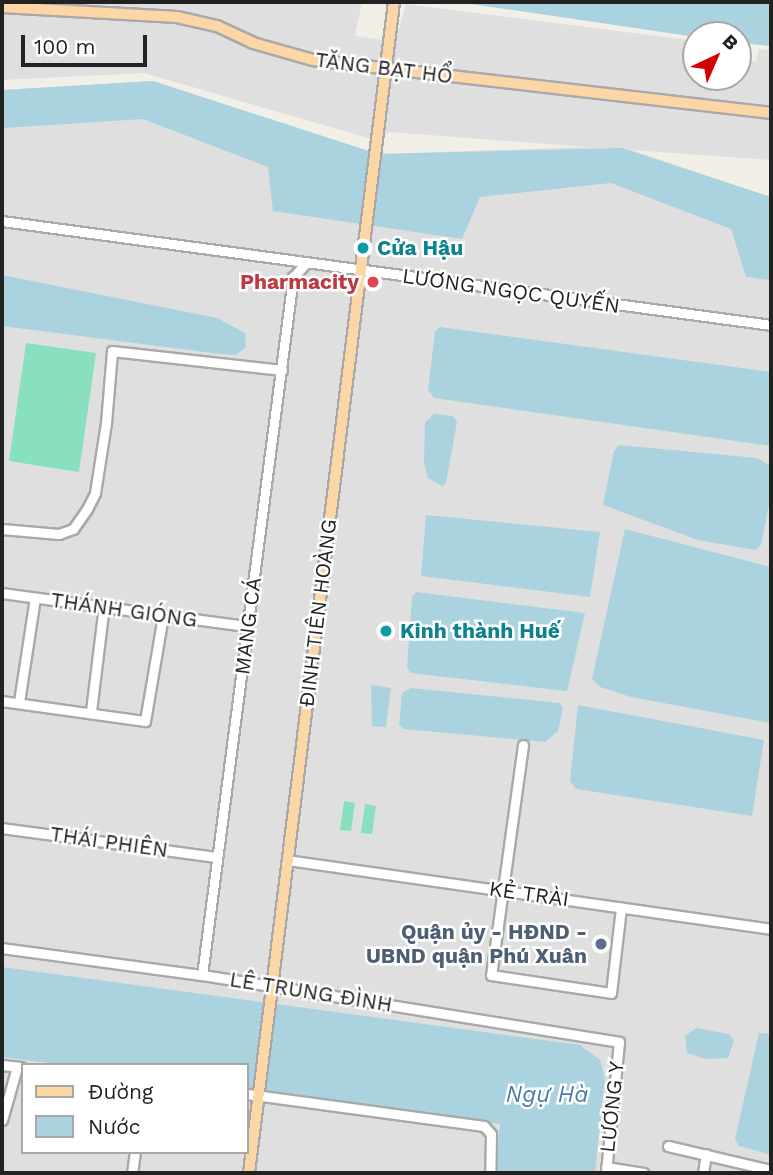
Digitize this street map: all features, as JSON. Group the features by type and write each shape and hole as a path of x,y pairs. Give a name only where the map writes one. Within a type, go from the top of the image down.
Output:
{"main road":[{"name":"ĐINH TIÊN HOÀNG","path":"260,1093 394,2"},
{"name":"TĂNG BẠT HỔ","path":"2,8 177,17 217,26 253,43 313,60 771,113"},
{"path":"249,1173 260,1093"}],"street":[{"name":"LƯƠNG NGỌC QUYẾN","path":"2,221 771,325"},
{"path":"282,259 293,277 306,263"},
{"name":"MANG CÁ","path":"202,975 293,277"},
{"path":"2,529 59,534 73,528 87,509 95,493 106,423 112,351 282,370"},
{"name":"THÁNH GIÓNG","path":"2,593 247,626"},
{"path":"19,702 35,598"},
{"path":"91,711 104,605"},
{"path":"2,701 91,711 145,721 163,615"},
{"path":"523,745 491,975 611,993 621,908"},
{"name":"THÁI PHIÊN","path":"2,828 217,857"},
{"name":"KẺ TRÀI","path":"287,859 771,929"},
{"name":"LÊ TRUNG ĐÌNH","path":"2,948 202,975 273,990 619,1042"},
{"name":"LƯƠNG Y","path":"606,1170 619,1042"},
{"path":"2,1065 20,1067 2,1120"},
{"path":"248,1094 260,1093 484,1126 491,1133 490,1173"},
{"path":"668,1146 771,1170"},
{"path":"132,1173 135,1154"},
{"path":"703,1173 706,1154"},
{"path":"606,1170 644,1173"}],"shaded area":[{"name":"Kinh thành Huế","path":"2,2 362,2 355,36 395,42 406,4 682,39 682,91 752,91 752,61 756,62 759,49 771,50 771,160 631,150 771,197 771,1173 2,1173 2,90 153,81 378,154 587,147 389,132 378,141 144,73 2,80"}],"green space":[{"path":"26,343 96,353 79,472 9,461"},
{"path":"344,801 355,803 351,831 340,830"},
{"path":"365,804 376,806 372,834 361,833"}],"water":[{"path":"458,2 771,2 771,46 752,44 752,21 682,21 682,35"},
{"path":"153,81 378,154 622,148 771,197 771,280 746,277 731,229 611,183 480,197 462,239 273,211 268,167 143,119 4,128 2,132 2,90"},
{"path":"2,275 217,318 245,333 246,347 236,355 220,354 2,326"},
{"path":"440,327 771,372 771,446 434,398 428,390 435,331"},
{"path":"434,414 453,416 457,422 446,483 442,486 428,478 424,463 425,422"},
{"path":"619,445 757,458 769,465 771,495 761,545 755,550 698,540 603,505 614,451"},
{"path":"426,515 600,532 590,597 421,576"},
{"path":"625,529 771,567 771,723 631,697 600,687 592,679"},
{"path":"416,592 585,613 567,691 411,673 407,668 412,597"},
{"path":"371,685 391,688 386,727 372,726"},
{"path":"411,688 560,703 563,708 558,731 545,742 404,729 399,725 402,693"},
{"path":"578,705 764,740 752,816 576,789 570,781"},
{"name":"Ngự Hà","path":"2,967 580,1045 600,1060 605,1078 595,1173 495,1173 500,1124 248,1088 248,1063 48,1063 2,1057"},
{"path":"696,1028 728,1034 734,1040 728,1058 706,1059 687,1053 685,1036"},
{"path":"759,1033 771,1034 771,1155 739,1146 735,1139"}],"place":[{"name":"Cửa Hậu","path":"363,248"},
{"name":"Pharmacity","path":"373,282"},
{"name":"Kinh thành Huế","path":"386,631"},
{"name":"Quận ủy - HĐND - UBND quận Phú Xuân","path":"601,944"}]}
